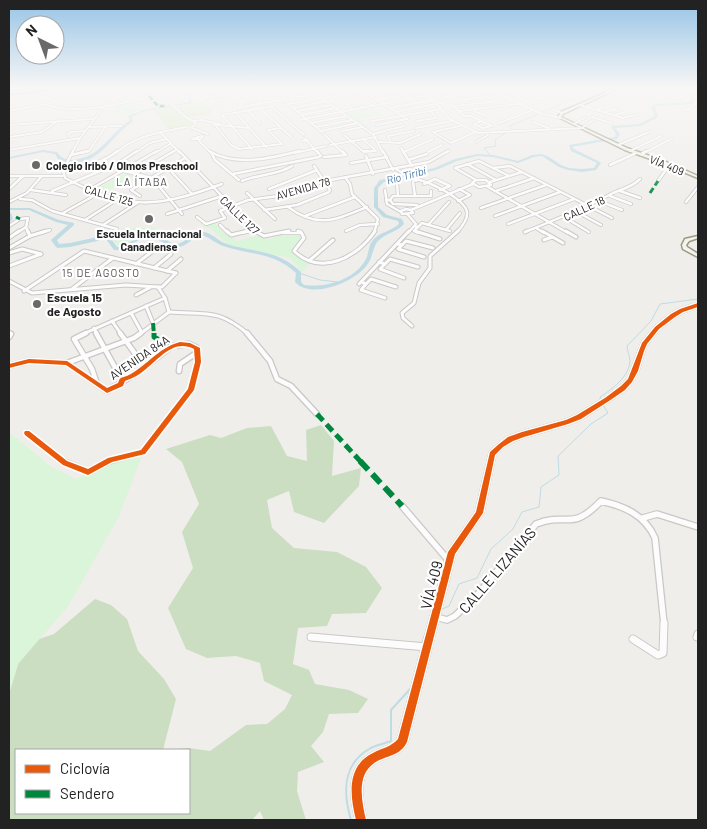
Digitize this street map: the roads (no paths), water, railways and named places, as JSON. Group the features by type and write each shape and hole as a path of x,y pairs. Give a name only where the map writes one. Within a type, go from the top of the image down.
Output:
{"street":[{"path":"9,137 46,132 51,128"},
{"path":"9,176 62,176 63,170 80,138 88,128"},
{"path":"71,155 89,151 105,128"},
{"path":"63,170 90,165 114,154 123,146 135,140 181,128 189,128 203,136 214,158 241,180 256,175 285,171 296,165"},
{"path":"219,128 232,146 252,149 282,144 268,130 281,128 291,137"},
{"path":"233,128 252,149"},
{"path":"249,128 266,147"},
{"path":"296,128 304,135"},
{"path":"233,174 321,157 332,158 346,155 317,128"},
{"path":"323,132 340,128"},
{"path":"361,128 343,133 366,152 376,151 363,139"},
{"path":"364,128 376,137 394,169 404,173 413,180 446,194 457,201 465,213 462,227 430,256 430,268 419,283 414,302 402,312 404,318 412,326"},
{"path":"373,134 395,128"},
{"path":"391,142 388,136 421,128"},
{"path":"453,128 433,132 452,145 475,132"},
{"path":"465,128 475,132 488,134"},
{"path":"476,142 488,134 505,130 582,128"},
{"name":"VÍA 409","path":"582,128 630,151 670,164 698,177"},
{"path":"68,135 71,132 85,131"},
{"name":"CALLE 127","path":"160,132 260,235 266,237 285,230 301,232 304,238 294,251 310,260"},
{"path":"616,144 649,132"},
{"path":"379,143 400,143 421,134"},
{"path":"630,151 661,136"},
{"path":"212,154 254,159 376,137"},
{"path":"9,150 80,138"},
{"path":"52,191 117,164 150,143 166,139"},
{"path":"404,152 432,139"},
{"path":"641,154 671,139"},
{"path":"307,141 321,157"},
{"path":"52,147 54,142"},
{"path":"89,190 170,144"},
{"path":"408,160 428,153 442,145"},
{"path":"401,148 412,166"},
{"path":"135,174 176,150"},
{"path":"432,150 443,154"},
{"name":"AVENIDA 78","path":"231,206 253,199 277,196 325,181 373,174 428,162 449,151"},
{"path":"610,165 636,153"},
{"path":"214,158 222,156"},
{"path":"351,163 367,158 386,157"},
{"path":"140,196 131,190 185,158"},
{"path":"367,158 373,174"},
{"path":"508,176 479,161 454,168 480,188 488,187 496,191 576,237"},
{"path":"467,164 495,180"},
{"path":"658,180 670,164"},
{"path":"494,168 507,165 612,218"},
{"path":"264,210 288,207 318,198 331,191 314,166"},
{"path":"168,168 192,194"},
{"path":"269,189 317,170"},
{"path":"123,171 152,178 182,214"},
{"path":"401,212 406,209 411,210 474,182 488,182 520,172"},
{"path":"9,189 23,176"},
{"name":"CALLE 125","path":"62,176 89,190 136,203 156,204 171,201 222,184"},
{"path":"20,199 31,190 41,177"},
{"path":"310,260 331,263 342,261 366,242 378,224 378,219 355,197 345,177"},
{"path":"496,191 534,178"},
{"path":"424,184 435,179 450,186 438,190"},
{"name":"CALLE 18","path":"525,232 589,207 632,187 640,179"},
{"path":"413,180 415,196"},
{"path":"488,182 491,185 488,187"},
{"path":"397,183 398,196"},
{"path":"265,185 277,196"},
{"path":"481,208 546,185"},
{"path":"686,202 698,187"},
{"path":"457,201 470,195 459,189"},
{"path":"31,190 52,191 66,195"},
{"path":"385,190 388,205 416,221 414,232 440,239"},
{"path":"388,200 391,197 398,196 431,196 431,191"},
{"path":"620,191 640,198"},
{"path":"246,192 275,219"},
{"path":"495,216 560,192"},
{"path":"63,213 98,193"},
{"path":"168,214 222,196"},
{"path":"610,196 631,204"},
{"path":"303,217 355,197"},
{"path":"9,202 20,199 32,200 44,208 117,229"},
{"path":"85,220 118,199"},
{"path":"508,224 574,199"},
{"path":"388,200 393,204 416,204"},
{"path":"599,201 622,210"},
{"path":"428,225 449,202"},
{"path":"103,225 136,203"},
{"path":"197,217 206,224 225,218 220,211 231,206"},
{"path":"288,207 303,217 325,223 367,207"},
{"path":"408,215 413,213 411,210"},
{"path":"577,212 601,225"},
{"path":"366,284 360,283 416,227 422,223 448,231 460,213"},
{"path":"564,217 589,232"},
{"path":"9,226 20,219 28,218 26,227 30,236"},
{"path":"346,231 360,224 378,224"},
{"path":"220,225 231,235 254,230"},
{"path":"9,238 26,227"},
{"path":"536,228 563,243"},
{"path":"9,248 30,236 50,230"},
{"path":"544,240 552,237"},
{"path":"698,237 687,240 684,245 685,248 698,256"},
{"path":"310,260 334,240"},
{"path":"424,258 398,249 406,241 433,248"},
{"path":"397,244 402,245"},
{"path":"9,253 22,249 41,254 9,266"},
{"path":"136,264 154,250"},
{"path":"9,281 24,291 48,292 126,285 162,287 176,274 81,251 24,291"},
{"path":"154,268 170,254"},
{"path":"72,290 113,258"},
{"path":"167,271 181,259"},
{"path":"404,278 380,270 390,259 418,267"},
{"path":"380,262 385,264"},
{"path":"385,298 361,290 371,279 396,287"},
{"path":"136,295 152,286"},
{"path":"158,287 165,298 169,312"},
{"path":"140,292 146,297"},
{"path":"97,385 74,339 94,328 165,298"},
{"name":"VÍA 409","path":"362,820 356,795 358,774 364,765 376,757 392,751 402,742 449,561 452,552 479,513 488,479 490,459 496,449 522,434 579,417 615,394 627,385 635,370 642,349 654,332 679,310 698,305"},
{"path":"146,306 153,323"},
{"path":"132,312 142,331"},
{"path":"9,366 29,361 67,363 125,342 169,312 224,316 245,330 273,362 277,379 291,386 317,414"},
{"path":"112,321 136,355"},
{"path":"94,328 122,380"},
{"name":"AVENIDA 84A","path":"97,385 107,391 120,384 122,380 139,372 149,361 170,347 183,343 192,344 198,348 198,352"},
{"path":"179,371 180,364 198,352"},
{"path":"27,433 65,464 88,472 110,460 144,452 191,390 195,381 198,352"},
{"path":"67,363 97,385"},
{"name":"CALLE LIZANÍAS","path":"436,617 448,620 456,616 491,580 531,530 545,519 578,520 584,517 601,501 612,503 643,518"},
{"path":"402,506 449,561"},
{"path":"633,639 658,655 663,653 664,622 655,538 652,528 643,518 657,514 698,527"},
{"path":"311,637 427,647"}],"waterway":[{"path":"70,161 91,157 123,128"},
{"name":"Río Tiribí","path":"9,209 30,209 58,221 72,224 54,240 58,246 107,237 116,249 121,249 148,236 157,237 172,245 179,246 198,233 202,233 223,244 265,253 283,260 299,273 298,282 302,286 330,286 349,278 364,266 369,258 374,242 402,224 400,220 385,216 376,207 376,188 382,181 435,169 456,160 477,155 493,156 518,162 536,155 542,155 568,169 595,169 599,163 572,150 570,146 616,138 618,134 613,128"},
{"path":"490,155 484,148 496,146 495,140 508,131"},
{"path":"9,158 43,151 56,153 59,158 66,161"},
{"name":"Río Tiribí","path":"9,213 11,219 9,222"},
{"path":"299,273 320,280 338,282"},
{"path":"601,402 600,397 615,386 627,372 630,361 627,346 651,321 660,304 698,299"},
{"path":"440,610 449,606 459,584 477,578 491,549 513,529 522,512 539,507 541,487 559,475 558,456 591,424 608,413 603,405"},
{"path":"428,624 432,612"},
{"path":"422,644 429,623"},
{"path":"351,820 346,790 349,771 360,756 369,749 391,741 391,710 412,687"}],"place":[{"name":"Colegio Iribó / Olmos Preschool","path":"36,165"},
{"name":"Escuela Internacional Canadiense","path":"149,219"},
{"name":"Escuela 15 de Agosto","path":"37,304"}],"district":[{"name":"LA ÍTABA","path":"142,181"},
{"name":"15 DE AGOSTO","path":"101,272"}]}
